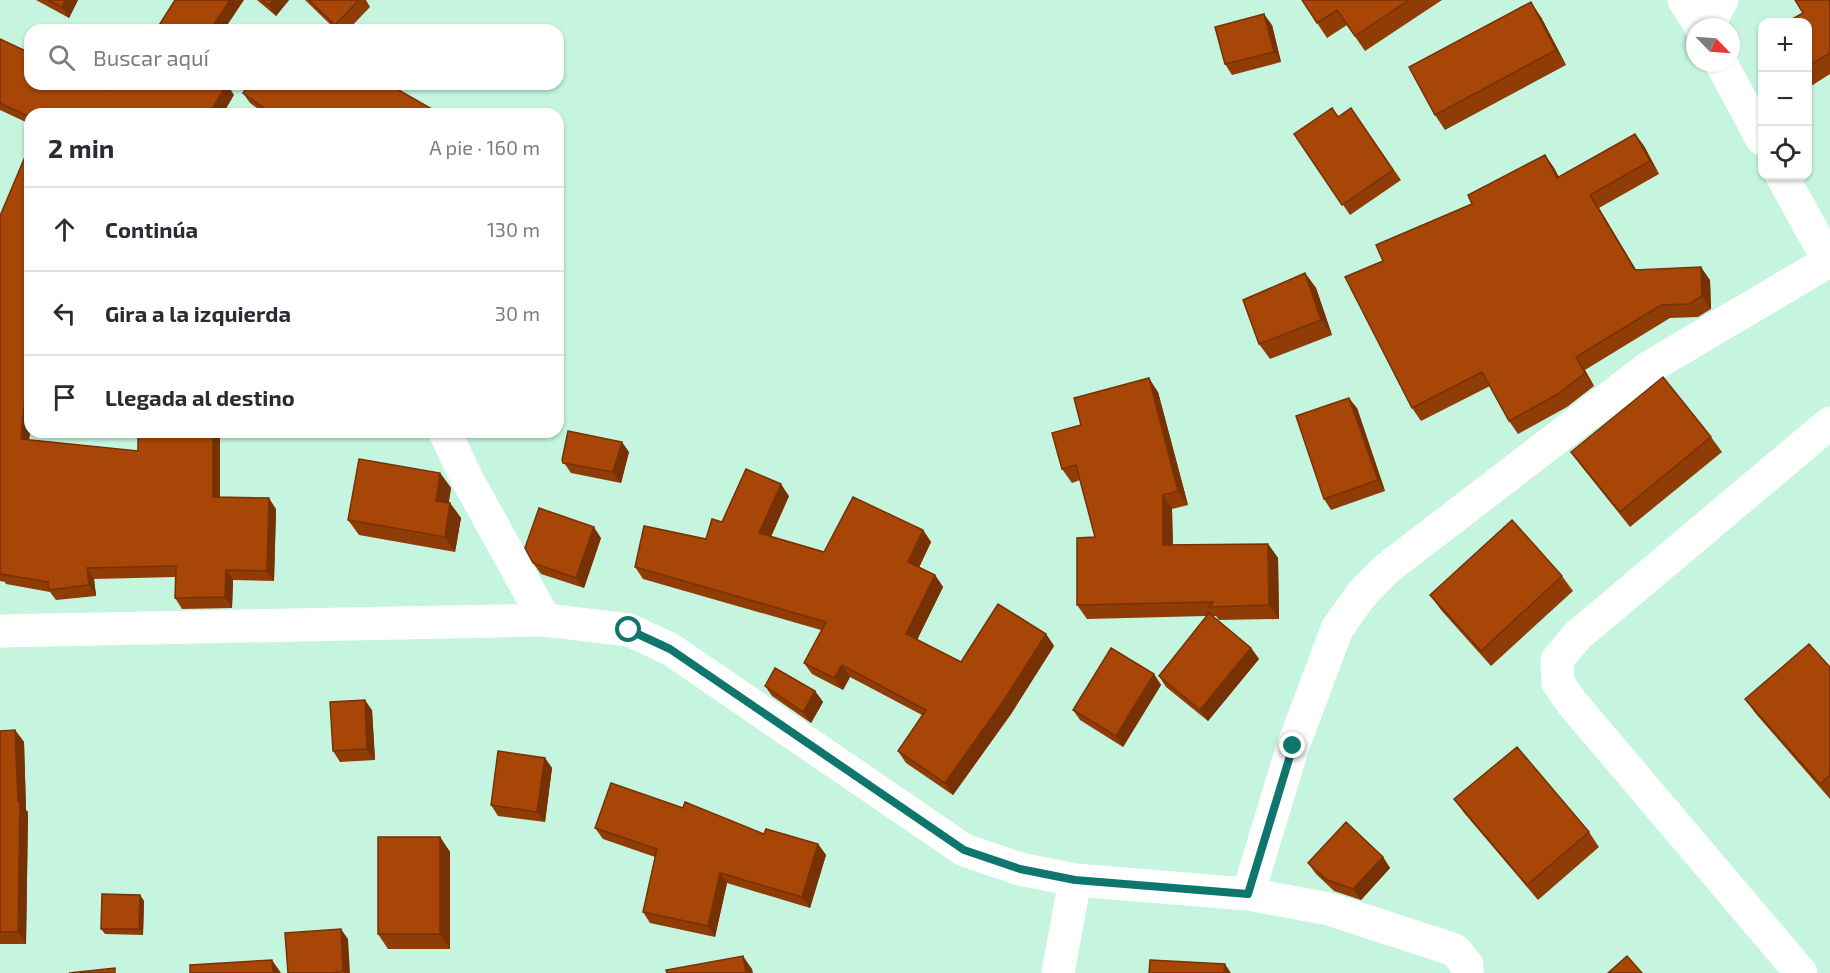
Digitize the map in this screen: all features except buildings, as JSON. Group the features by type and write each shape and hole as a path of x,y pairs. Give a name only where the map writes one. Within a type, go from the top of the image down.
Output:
{"street":[{"path":"1684,0 1695,18"},
{"path":"1712,18 1722,0"},
{"path":"1726,72 1758,132"},
{"path":"1248,894 1293,746 1338,629 1361,595 1385,570 1648,368 1829,262 1784,180"},
{"path":"1801,973 1572,703 1558,683 1557,660 1577,636 1830,423"},
{"path":"448,438 466,477 545,620"},
{"path":"0,631 545,620 629,630 670,649 964,850 1020,869 1075,880 1248,894 1329,909 1455,950 1467,965 1467,973"},
{"path":"1058,973 1075,880"}],"route":[{"path":"629,630 670,649 964,850 1020,869 1075,880 1248,894 1293,746"}]}
